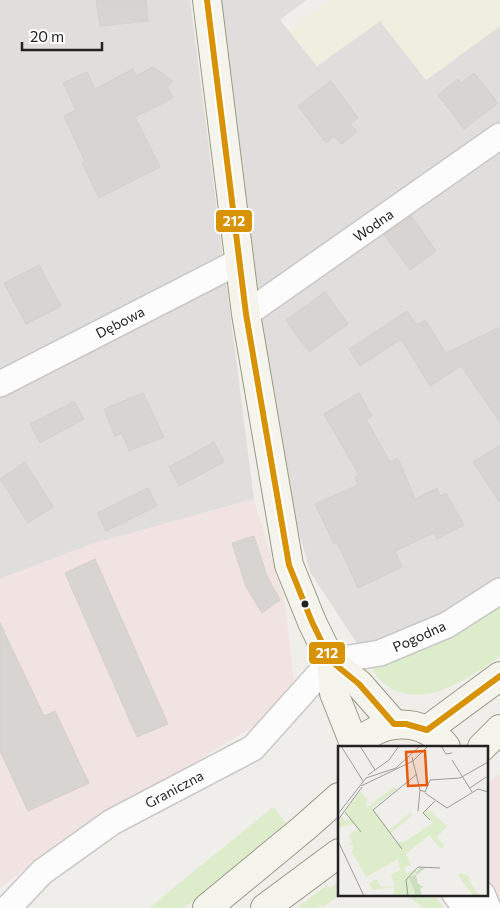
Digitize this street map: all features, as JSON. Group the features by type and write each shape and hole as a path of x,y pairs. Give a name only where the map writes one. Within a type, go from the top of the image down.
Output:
{"street":[{"path":"207,0 246,314 289,565 312,622 331,661 334,693 355,746 372,732 394,724 406,724 436,738 500,676"},
{"name":"Wodna","path":"246,314 500,136"},
{"name":"Dębowa","path":"0,384 240,261"},
{"name":"Pogodna","path":"331,661 380,653 447,625 500,592"},
{"path":"331,661 359,684 394,724"},
{"name":"Graniczna","path":"8,908 42,872 112,822 253,748 331,661"},
{"path":"483,746 500,728"},
{"path":"207,908 338,798"},
{"path":"265,908 338,854"},
{"path":"457,896 466,908"},
{"path":"483,896 488,908"}],"shaded area":[{"path":"0,0 190,0 254,499 96,543 0,579"},
{"path":"215,0 306,0 280,20 317,66 380,21 426,80 500,26 500,582 450,614 360,648 310,572 286,484 250,281"},
{"path":"254,499 285,604 294,683 259,723 38,859 0,888 0,579 91,544"},
{"path":"500,772 500,905 488,876 488,784"}],"green space":[{"path":"330,0 500,0 500,26 426,80 380,21 317,66 289,31"},
{"path":"500,601 500,657 474,674 445,689 415,695 400,692 383,683 367,661"},
{"path":"273,807 286,823 184,908 149,908"},
{"path":"338,882 338,896 323,907 321,905 316,908 297,908 327,885 331,888"},
{"path":"408,896 435,896 444,908 423,908"}],"building":[{"path":"96,0 146,0 148,21 100,26"},
{"path":"153,67 173,81 167,86 173,98 135,117 160,167 99,198 82,163 85,162 64,116 76,110 63,83 87,72 95,89 133,69 136,76"},
{"path":"474,73 498,103 464,129 438,95 458,79 461,83"},
{"path":"331,81 358,118 350,124 357,132 341,144 334,136 326,143 298,106"},
{"path":"411,216 436,251 410,270 384,235"},
{"path":"39,265 61,306 26,324 4,283"},
{"path":"325,292 348,324 309,352 286,320"},
{"path":"407,311 417,325 425,320 446,353 500,327 500,422 461,366 430,386 401,339 360,366 349,349"},
{"path":"143,393 164,437 129,451 122,433 115,436 104,409"},
{"path":"359,393 372,416 366,419 390,462 398,458 415,499 437,488 440,496 446,493 464,525 437,539 434,533 395,551 402,567 358,588 337,542 334,544 315,504 358,485 355,477 359,475 324,414"},
{"path":"74,401 84,419 40,443 30,424"},
{"path":"214,442 224,462 179,486 169,467"},
{"path":"500,445 500,503 473,462"},
{"path":"25,462 53,507 28,523 0,479"},
{"path":"148,488 157,506 106,531 97,513"},
{"path":"254,536 267,576 280,600 262,613 246,587 232,543"},
{"path":"95,559 168,724 137,737 65,573"},
{"path":"0,623 44,716 55,711 89,783 28,811 0,751"}],"transit line":[{"name":"212","path":"207,0 246,314 289,565 312,622 331,661 359,684 394,724 406,724 427,730 500,676"}]}
